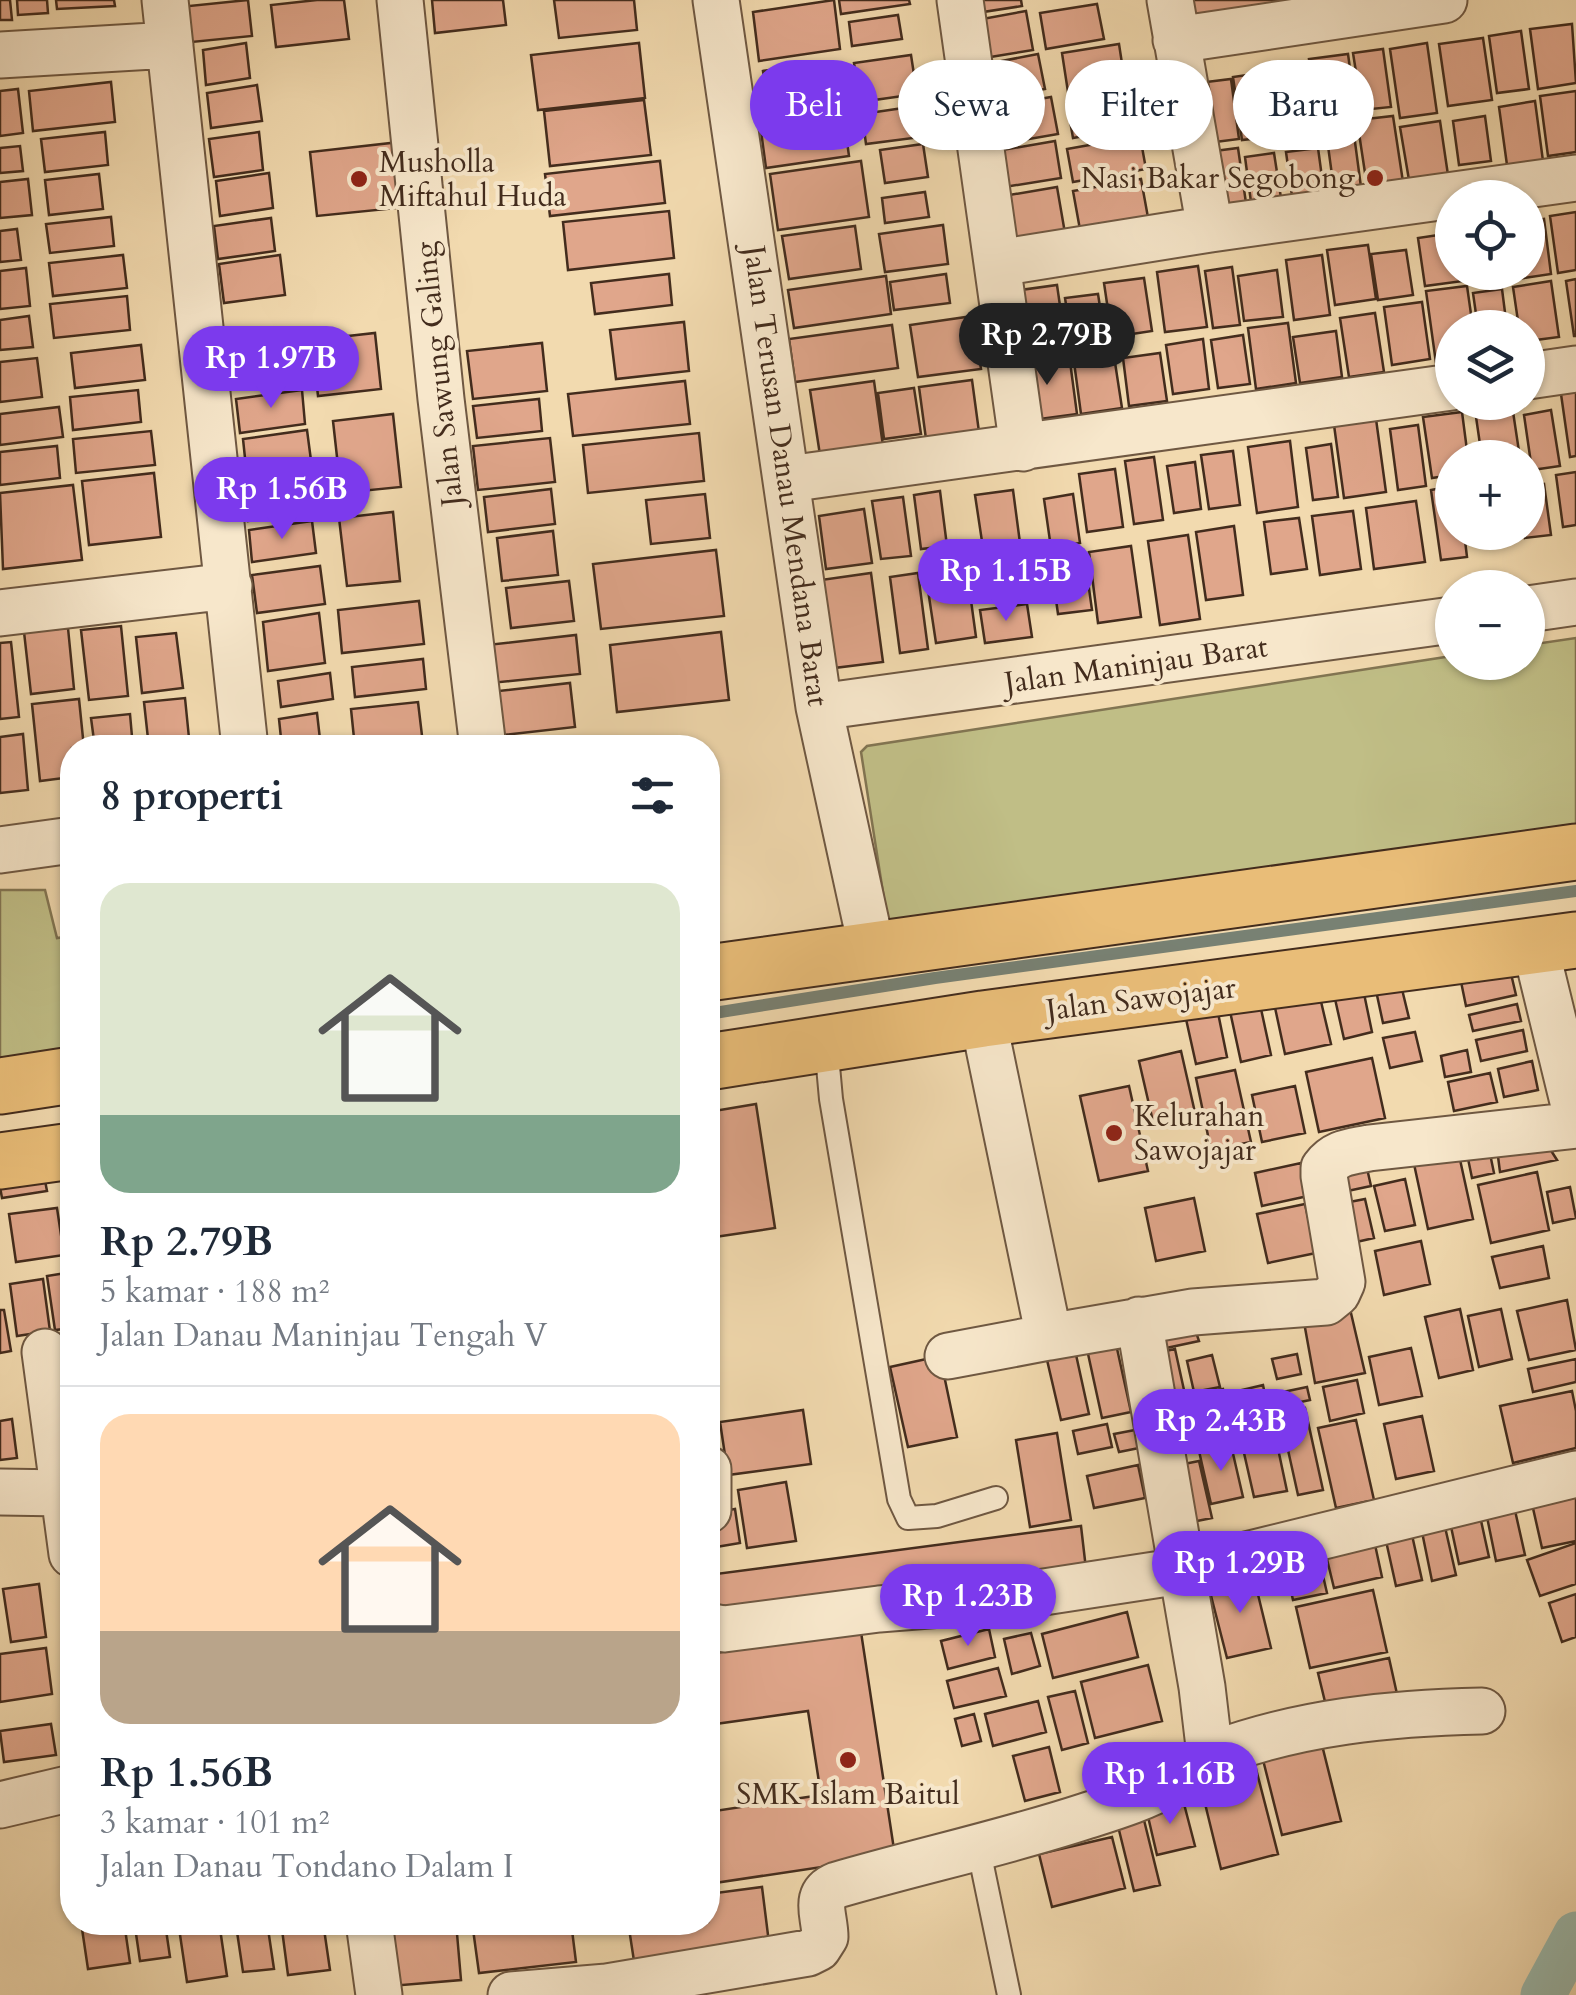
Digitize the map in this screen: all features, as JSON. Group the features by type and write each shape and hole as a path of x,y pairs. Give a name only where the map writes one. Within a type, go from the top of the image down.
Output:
{"main road":[{"name":"Jalan Sawojajar","path":"720,1056 850,996 1576,852"},
{"name":"Jalan Sawojajar","path":"720,975 983,1019 1556,943"},
{"path":"0,1086 60,1078"},
{"path":"0,1162 60,1154"}],"street":[{"path":"166,0 243,735"},
{"name":"Jalan Sawung Galing","path":"400,0 440,399 482,735"},
{"name":"Jalan Terusan Danau Mendana Barat","path":"716,0 820,707 850,996"},
{"path":"960,0 1024,448"},
{"path":"1210,229 1173,20 1444,0"},
{"path":"0,55 170,46"},
{"path":"998,262 1576,178"},
{"path":"1545,374 1576,370"},
{"path":"788,479 1435,389"},
{"path":"0,613 229,586"},
{"path":"1545,607 1576,602"},
{"name":"Jalan Maninjau Barat","path":"820,707 1435,622"},
{"path":"0,850 60,842"},
{"path":"1556,943 1576,1114"},
{"path":"983,1019 1049,1337"},
{"path":"948,1356 1138,1320 1326,1302 1342,1282 1324,1168 1340,1154 1576,1125"},
{"path":"1138,1320 1202,1687 1210,1755"},
{"path":"45,1352 60,1463"},
{"path":"720,1628 991,1600 1181,1570 1576,1474"},
{"path":"0,1492 60,1493"},
{"path":"512,1995 607,1991 808,1953 826,1937 820,1902 829,1888 1083,1817 1151,1794 1210,1755 1316,1724 1400,1713 1482,1712"},
{"path":"0,1805 60,1791"},
{"path":"371,1935 378,1995"}],"lane":[{"path":"850,996 831,1099 899,1499 908,1518 937,1516 996,1498"},
{"path":"978,1846 1009,1995"}],"shaded area":[{"path":"1576,638 1576,824 900,926 890,924 887,918 861,752 867,746 1435,659 1435,680 1545,680 1545,643"},
{"path":"0,890 45,890 60,938 60,1062 0,1069"}],"building":[{"path":"0,0 10,0 12,20 0,20"},
{"path":"17,0 47,0 48,13 18,15"},
{"path":"56,0 114,0 115,6 57,9"},
{"path":"248,0 252,36 182,43 179,7"},
{"path":"344,0 349,39 276,47 271,5"},
{"path":"432,0 503,0 506,25 435,33"},
{"path":"554,0 634,0 637,30 559,38"},
{"path":"834,0 840,49 759,60 753,12"},
{"path":"839,0 909,0 910,4 841,14"},
{"path":"967,0 1021,0 1022,6 970,14"},
{"path":"1183,0 1300,0 1185,16"},
{"path":"1097,4 1104,39 1046,49 1040,13"},
{"path":"1026,11 1033,50 972,60 966,22"},
{"path":"898,15 902,39 852,46 849,22"},
{"path":"1572,24 1576,83 1538,89 1530,29"},
{"path":"1521,31 1529,89 1497,93 1489,36"},
{"path":"1483,38 1492,100 1448,106 1439,44"},
{"path":"246,43 250,78 206,85 203,50"},
{"path":"639,43 645,98 538,110 531,55"},
{"path":"1427,43 1437,113 1400,118 1390,49"},
{"path":"1119,44 1121,60 1065,60 1065,72 1062,53"},
{"path":"1383,49 1391,107 1374,109 1374,60 1354,60 1353,53"},
{"path":"1038,54 1039,60 1007,60"},
{"path":"1348,54 1349,60 1309,60"},
{"path":"911,55 912,60 898,60 898,97 878,99 875,60"},
{"path":"1231,79 1233,140 1213,142 1213,81"},
{"path":"111,82 115,122 33,131 29,91"},
{"path":"257,85 262,121 211,128 207,93"},
{"path":"18,89 23,133 0,136 0,91"},
{"path":"1576,91 1576,152 1548,156 1540,96"},
{"path":"1051,97 1058,134 1045,136 1045,98"},
{"path":"644,100 651,155 550,166 544,111"},
{"path":"1535,101 1543,161 1507,165 1499,107"},
{"path":"898,109 898,140 878,142 878,112"},
{"path":"1393,116 1403,182 1367,186 1362,150 1374,150 1374,118"},
{"path":"1485,116 1491,161 1459,165 1453,121"},
{"path":"1440,121 1448,175 1409,180 1400,127"},
{"path":"105,132 108,165 45,172 41,139"},
{"path":"259,132 263,170 214,177 209,139"},
{"path":"1055,141 1061,178 992,189 985,153 1045,150 1045,143"},
{"name":"Musholla Miftahul Huda","path":"400,142 407,207 317,216 310,152"},
{"path":"20,146 23,171 0,173 0,148"},
{"path":"764,150 848,150 849,156 766,168"},
{"path":"880,150 924,150 928,177 885,183"},
{"path":"1067,150 1143,150 1146,169 1073,182"},
{"path":"1238,150 1246,203 1207,209 1199,153"},
{"path":"1318,150 1324,192 1292,196 1286,152"},
{"path":"1329,150 1356,150 1361,187 1334,190"},
{"path":"1274,153 1281,198 1251,202 1245,157"},
{"path":"660,161 665,203 550,216 545,174"},
{"path":"861,161 869,217 778,230 770,174"},
{"path":"269,173 273,208 220,216 216,181"},
{"path":"99,174 103,209 49,215 45,180"},
{"path":"28,179 32,215 0,218 0,182"},
{"path":"1141,179 1149,223 1081,235 1073,191"},
{"path":"1057,187 1066,239 1001,250 992,198"},
{"path":"925,192 929,217 885,223 882,198"},
{"path":"669,211 674,258 568,270 563,222"},
{"path":"1576,212 1576,270 1558,273 1550,216"},
{"path":"111,217 114,246 50,253 46,224"},
{"path":"271,218 275,251 218,259 214,226"},
{"path":"943,225 948,264 885,272 879,234"},
{"path":"855,226 861,269 789,279 782,236"},
{"path":"1545,227 1551,274 1545,275"},
{"path":"17,229 21,260 0,262 0,231"},
{"path":"1435,236 1435,285 1425,286 1418,238"},
{"path":"1368,245 1376,299 1335,305 1327,250"},
{"path":"1406,250 1413,295 1378,300 1371,254"},
{"path":"123,255 127,288 53,296 49,263"},
{"path":"280,255 285,295 224,303 219,264"},
{"path":"1322,255 1330,315 1294,320 1286,260"},
{"path":"1198,266 1207,327 1165,332 1157,272"},
{"path":"1232,267 1240,325 1213,328 1205,271"},
{"path":"26,268 30,306 0,309 0,271"},
{"path":"1277,270 1283,317 1244,321 1238,276"},
{"path":"669,274 672,305 595,314 591,283"},
{"path":"946,274 950,303 894,310 890,282"},
{"path":"886,276 891,314 794,328 788,290"},
{"path":"1144,278 1152,331 1112,337 1104,283"},
{"path":"1576,279 1576,336 1574,336 1566,281"},
{"path":"1551,281 1559,337 1545,339 1545,310 1516,310 1513,290 1545,290 1545,282"},
{"path":"1057,285 1066,347 1015,354 1006,292"},
{"path":"1468,290 1470,310 1435,310 1435,356 1426,291"},
{"path":"1502,290 1505,310 1475,310 1473,293"},
{"path":"1098,294 1105,339 1072,344 1065,298"},
{"path":"127,296 130,330 54,338 50,304"},
{"path":"1422,302 1430,359 1392,365 1384,307"},
{"path":"1375,313 1384,372 1349,377 1340,318"},
{"path":"29,316 33,347 0,350 0,320"},
{"path":"973,316 981,369 918,377 910,325"},
{"path":"684,322 689,371 616,379 610,330"},
{"path":"1288,323 1296,383 1256,389 1248,328"},
{"path":"892,325 898,368 795,382 789,339"},
{"path":"1336,331 1342,377 1300,383 1293,337"},
{"path":"375,333 381,389 318,396 312,340"},
{"path":"304,334 309,376 238,386 234,344"},
{"path":"1243,335 1250,384 1218,388 1211,340"},
{"path":"1203,339 1209,389 1173,394 1166,345"},
{"path":"542,343 547,391 473,399 467,351"},
{"path":"141,345 145,380 75,388 71,353"},
{"path":"1160,353 1167,401 1129,406 1123,358"},
{"path":"1069,354 1077,414 1025,421 1017,361"},
{"path":"1114,356 1122,408 1081,414 1074,362"},
{"path":"37,358 42,397 0,402 0,362"},
{"path":"972,380 979,432 926,439 919,387"},
{"path":"685,381 690,424 573,436 568,394"},
{"path":"874,381 883,446 820,455 810,390"},
{"path":"914,388 921,434 884,439 878,393"},
{"path":"138,390 141,422 73,430 70,397"},
{"path":"302,390 305,424 240,433 236,399"},
{"path":"1576,392 1576,456 1570,457 1561,394"},
{"path":"539,399 542,431 477,438 473,406"},
{"path":"59,407 63,437 0,445 0,414"},
{"path":"1551,410 1560,466 1545,468 1545,440 1528,440 1525,420 1545,420 1545,411"},
{"path":"393,414 401,487 341,493 333,421"},
{"path":"1423,417 1463,420 1466,440 1435,440 1435,478 1432,478"},
{"path":"1376,419 1386,492 1344,498 1334,425"},
{"path":"1476,420 1514,420 1517,440 1479,440"},
{"path":"1418,425 1426,486 1398,490 1390,429"},
{"path":"307,430 312,468 247,477 243,439"},
{"path":"151,431 155,465 76,473 73,439"},
{"path":"699,433 704,481 588,493 583,445"},
{"path":"550,438 555,482 478,490 473,446"},
{"path":"1290,441 1298,507 1257,513 1248,447"},
{"path":"1331,444 1338,497 1313,500 1306,448"},
{"path":"57,446 60,478 0,485 0,452"},
{"path":"1233,451 1240,505 1209,509 1201,455"},
{"path":"1154,457 1163,520 1134,524 1125,461"},
{"path":"1195,462 1201,509 1174,513 1167,466"},
{"path":"1115,469 1123,527 1087,532 1079,474"},
{"path":"1576,472 1576,525 1563,527 1556,475"},
{"path":"154,473 161,537 89,545 82,481"},
{"path":"308,479 312,511 248,521 244,488"},
{"path":"73,485 82,560 3,569 0,493"},
{"path":"551,489 555,524 488,532 484,497"},
{"path":"1013,490 1020,543 983,548 975,495"},
{"path":"940,491 947,546 921,549 914,495"},
{"path":"1545,491 1551,535 1545,536"},
{"path":"705,494 710,538 651,544 646,500"},
{"path":"1073,494 1080,543 1051,548 1044,499"},
{"path":"903,497 911,556 881,559 872,501"},
{"path":"1416,501 1425,562 1374,569 1366,508"},
{"path":"864,509 872,563 826,569 819,516"},
{"path":"1353,511 1361,569 1320,575 1312,516"},
{"path":"393,512 400,581 347,586 339,518"},
{"path":"1299,518 1307,569 1271,574 1264,522"},
{"path":"312,521 316,553 252,562 249,530"},
{"path":"1234,526 1243,595 1206,600 1196,532"},
{"path":"553,531 558,575 502,581 497,538"},
{"path":"1188,535 1200,619 1160,625 1148,541"},
{"path":"1131,546 1141,617 1098,623 1089,552"},
{"path":"1027,547 1033,592 991,597 985,552"},
{"path":"716,550 724,616 601,629 593,564"},
{"path":"1440,550 1466,550 1467,557 1441,560"},
{"path":"1085,560 1092,610 1058,614 1051,564"},
{"path":"966,564 976,637 936,643 925,570"},
{"path":"320,566 325,604 257,613 252,575"},
{"path":"871,573 883,662 834,668 821,580"},
{"path":"918,573 928,649 900,653 890,577"},
{"path":"569,581 574,621 511,628 506,588"},
{"path":"419,601 424,644 342,653 338,610"},
{"path":"1027,604 1032,637 985,643 980,610"},
{"path":"319,613 325,663 268,671 263,622"},
{"path":"121,626 128,696 89,700 81,630"},
{"path":"68,628 74,689 31,694 24,632"},
{"path":"721,632 729,700 617,712 610,645"},
{"path":"176,633 183,688 142,693 136,637"},
{"path":"576,635 580,674 491,683 487,645"},
{"path":"11,642 19,717 0,719 0,643"},
{"path":"423,659 426,689 355,697 352,667"},
{"path":"330,673 333,699 281,707 278,681"},
{"path":"570,683 575,727 494,735 489,692"},
{"path":"185,698 189,735 148,735 144,702"},
{"path":"79,699 83,735 60,735 60,778 40,781 32,704"},
{"path":"418,702 422,735 354,735 351,709"},
{"path":"317,713 320,735 281,735 279,719"},
{"path":"130,714 132,735 93,735 91,718"},
{"path":"23,734 28,790 0,793 0,737"},
{"path":"1508,961 1516,995 1466,1006 1459,972"},
{"path":"1400,981 1409,1018 1383,1023 1375,986"},
{"path":"1362,984 1372,1032 1344,1039 1333,990"},
{"path":"1319,993 1331,1044 1285,1054 1274,1003"},
{"path":"1258,995 1271,1055 1241,1062 1228,1002"},
{"path":"1216,1003 1227,1057 1196,1064 1184,1010"},
{"path":"1517,1004 1521,1021 1473,1031 1469,1015"},
{"path":"1523,1030 1527,1051 1481,1061 1476,1040"},
{"path":"1415,1032 1422,1061 1390,1068 1383,1038"},
{"path":"1467,1050 1471,1072 1445,1077 1441,1056"},
{"name":"Kelurahan Sawojajar","path":"1181,1051 1196,1117 1154,1126 1139,1061"},
{"path":"1372,1058 1385,1118 1319,1132 1306,1072"},
{"path":"1532,1061 1538,1090 1504,1097 1498,1069"},
{"path":"1235,1070 1251,1142 1211,1150 1196,1078"},
{"path":"1490,1073 1497,1102 1454,1111 1448,1082"},
{"name":"Kelurahan Sawojajar","path":"1129,1086 1148,1171 1099,1181 1080,1096"},
{"path":"1295,1086 1305,1133 1262,1142 1252,1095"},
{"path":"756,1104 775,1228 720,1236 720,1110"},
{"path":"1496,1141 1545,1141 1557,1160 1500,1172"},
{"path":"1488,1144 1494,1173 1472,1178 1466,1149"},
{"path":"1364,1155 1371,1186 1338,1193 1331,1163"},
{"path":"1459,1155 1473,1219 1428,1229 1414,1164"},
{"path":"1301,1163 1308,1196 1262,1206 1255,1173"},
{"path":"42,1165 47,1191 2,1198 0,1187"},
{"path":"1537,1172 1549,1230 1491,1243 1478,1185"},
{"path":"1405,1179 1415,1225 1385,1231 1374,1186"},
{"path":"1570,1187 1576,1218 1553,1223 1547,1192"},
{"path":"1194,1198 1205,1251 1156,1261 1145,1208"},
{"path":"1365,1199 1374,1238 1343,1245 1334,1205"},
{"path":"1305,1204 1316,1253 1268,1263 1257,1214"},
{"path":"57,1208 60,1256 16,1262 9,1214"},
{"path":"1421,1241 1430,1284 1384,1295 1375,1251"},
{"path":"1543,1246 1549,1278 1500,1288 1492,1257"},
{"path":"60,1274 60,1329 55,1330 47,1276"},
{"path":"43,1279 50,1331 17,1336 10,1284"},
{"path":"1347,1296 1365,1373 1315,1383 1302,1311"},
{"path":"1567,1300 1576,1350 1529,1360 1517,1311"},
{"path":"1460,1309 1473,1370 1439,1378 1425,1317"},
{"path":"1501,1309 1512,1359 1479,1367 1468,1316"},
{"path":"0,1310 4,1310 11,1351 0,1353"},
{"path":"1191,1317 1199,1341 1157,1350 1151,1323"},
{"path":"1114,1335 1131,1412 1102,1418 1085,1340"},
{"path":"1073,1341 1089,1414 1061,1420 1044,1347"},
{"path":"1411,1348 1422,1396 1379,1405 1369,1357"},
{"path":"1175,1349 1184,1390 1156,1396 1147,1355"},
{"path":"1297,1354 1301,1374 1277,1379 1272,1359"},
{"path":"1212,1355 1220,1387 1194,1392 1187,1361"},
{"path":"940,1356 957,1437 908,1447 890,1367"},
{"path":"1576,1359 1576,1382 1533,1392 1528,1369"},
{"path":"1357,1380 1364,1413 1330,1421 1323,1387"},
{"path":"1263,1385 1269,1415 1245,1421 1238,1391"},
{"path":"1307,1387 1310,1400 1286,1405 1283,1392"},
{"path":"1223,1389 1232,1429 1202,1435 1193,1396"},
{"path":"1572,1391 1576,1448 1513,1463 1500,1406"},
{"path":"1191,1405 1200,1448 1167,1455 1158,1412"},
{"path":"1305,1408 1323,1490 1298,1495 1280,1414"},
{"path":"803,1410 811,1464 728,1475 720,1422"},
{"path":"1422,1416 1434,1471 1396,1479 1384,1424"},
{"path":"12,1419 17,1458 0,1460 0,1421"},
{"path":"1356,1420 1374,1500 1336,1508 1318,1428"},
{"path":"1107,1424 1112,1447 1078,1454 1073,1431"},
{"path":"1273,1425 1287,1491 1254,1497 1239,1431"},
{"path":"1135,1430 1139,1448 1119,1452 1114,1434"},
{"path":"1057,1433 1071,1520 1030,1527 1016,1440"},
{"path":"1231,1445 1243,1497 1211,1504 1199,1451"},
{"path":"1199,1461 1212,1518 1177,1525 1164,1468"},
{"path":"1138,1465 1145,1498 1094,1508 1087,1476"},
{"path":"786,1482 796,1541 747,1548 738,1490"},
{"path":"1576,1485 1576,1541 1542,1548 1530,1495"},
{"path":"1514,1506 1525,1555 1496,1561 1486,1512"},
{"path":"735,1509 740,1543 720,1546 720,1512"},
{"path":"1480,1516 1489,1557 1459,1564 1450,1522"},
{"path":"1081,1526 1086,1569 720,1621 720,1573"},
{"path":"1445,1527 1456,1575 1432,1581 1422,1532"},
{"path":"1412,1535 1422,1580 1396,1586 1386,1541"},
{"path":"1374,1540 1382,1577 1334,1588 1325,1551"},
{"path":"1576,1543 1576,1584 1540,1596 1527,1560"},
{"path":"1318,1554 1327,1593 1293,1600 1284,1561"},
{"path":"1253,1574 1271,1648 1227,1658 1208,1584"},
{"path":"39,1584 46,1637 11,1642 3,1589"},
{"path":"1373,1590 1387,1652 1310,1668 1296,1607"},
{"path":"1576,1594 1576,1637 1562,1642 1549,1603"},
{"path":"1127,1612 1138,1657 1053,1678 1042,1634"},
{"path":"989,1629 995,1657 948,1669 941,1641"},
{"name":"SMK Islam Baitul","path":"861,1632 895,1856 720,1882 720,1810 821,1795 808,1711 720,1723 720,1652"},
{"path":"1031,1633 1040,1666 1012,1674 1004,1639"},
{"path":"46,1648 52,1694 0,1702 0,1654"},
{"path":"1389,1658 1397,1694 1327,1710 1318,1673"},
{"path":"1148,1665 1162,1721 1095,1738 1081,1682"},
{"path":"998,1668 1006,1696 954,1708 947,1681"},
{"path":"1075,1691 1088,1743 1062,1750 1048,1697"},
{"path":"1038,1701 1046,1732 993,1746 985,1714"},
{"path":"974,1714 981,1741 962,1746 955,1719"},
{"path":"51,1724 56,1755 4,1762 0,1731"},
{"path":"1320,1737 1341,1821 1282,1835 1261,1752"},
{"path":"1049,1747 1060,1792 1025,1801 1013,1756"},
{"path":"1255,1765 1278,1854 1221,1869 1199,1779"},
{"path":"1183,1800 1195,1846 1157,1855 1146,1808"},
{"path":"1143,1816 1160,1885 1134,1891 1117,1822"},
{"path":"1112,1837 1125,1888 1052,1907 1039,1854"},
{"path":"762,1887 769,1943 634,1961 630,1935 720,1935 720,1892"},
{"path":"83,1935 126,1935 130,1963 88,1969"},
{"path":"136,1935 167,1935 170,1957 140,1961"},
{"path":"180,1935 221,1935 227,1976 187,1982"},
{"path":"237,1935 269,1935 274,1969 243,1972"},
{"path":"283,1935 325,1935 330,1970 288,1975"},
{"path":"387,1935 457,1935 461,1980 391,1986"},
{"path":"474,1935 573,1935 576,1962 479,1973"}],"waterway":[{"path":"720,1012 935,978 1576,891"},
{"path":"1543,1995 1576,1934"}],"place":[{"name":"Nasi Bakar Segobong","path":"1375,178"},
{"name":"Musholla Miftahul Huda","path":"359,179"},
{"name":"Kelurahan Sawojajar","path":"1114,1133"},
{"name":"SMK Islam Baitul","path":"848,1760"}]}
